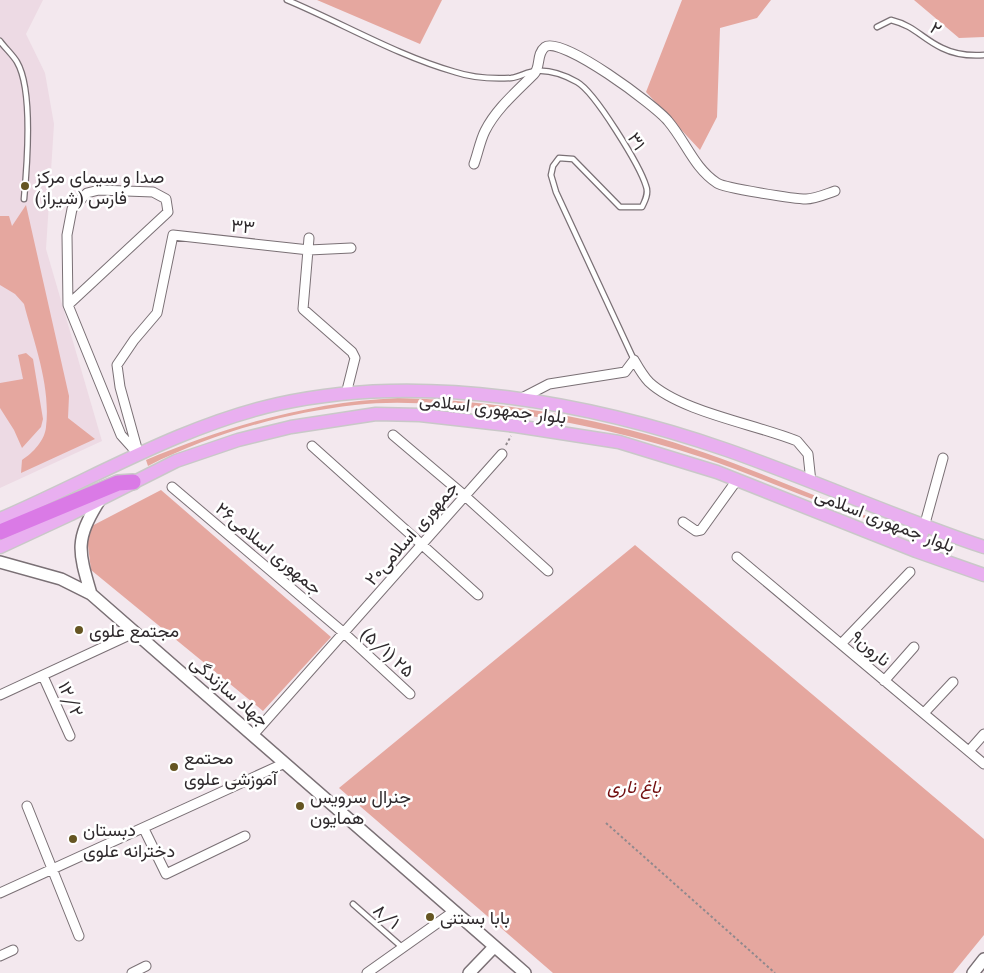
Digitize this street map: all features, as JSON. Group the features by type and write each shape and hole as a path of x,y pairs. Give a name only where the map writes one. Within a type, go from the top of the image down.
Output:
{"highway":[{"path":"0,532 118,483 133,482"}],"main road":[{"name":"بلوار جمهوری اسلامی","path":"0,519 139,455 238,416 278,404 346,394 370,391 427,390 520,400 626,419 726,450 924,527 984,547"},
{"name":"بلوار جمهوری اسلامی","path":"0,547 99,501 176,461 238,440 296,426 370,415 420,416 516,426 620,442 736,480 916,551 984,575"},
{"path":"91,594 84,569 81,537 83,528 99,501"},
{"path":"916,551 924,527"},
{"name":"جهاد سازندگی","path":"0,562 61,579 91,594 525,973"},
{"path":"469,973 494,947"},
{"path":"973,973 984,959"}],"street":[{"path":"474,164 484,132 498,110 537,71 541,53 546,47 552,45 585,60 648,101 669,122 703,173 719,185 807,199 835,191"},
{"path":"68,305 168,212 166,199 153,192 99,190 87,193 78,200 72,209 67,235 68,305 121,435 139,455"},
{"name":"۳۳","path":"139,455 120,387 118,365 134,340 157,313 173,235 309,250 351,248"},
{"path":"309,238 303,309 352,352 355,358 346,394"},
{"path":"520,400 549,384 625,372 634,360 649,381 678,400 797,440 808,454 810,482"},
{"path":"393,435 465,496 548,571"},
{"path":"312,446 478,595"},
{"name":"جمهوری اسلامی۲۰","path":"253,735 502,454"},
{"path":"924,527 943,458"},
{"path":"684,522 696,531 701,530 736,480"},
{"name":"جمهوری اسلامی۲۶","path":"172,487 344,633"},
{"name":"نارون۹","path":"736,557 984,764"},
{"path":"841,644 910,572"},
{"path":"0,695 136,632"},
{"name":"(۵/۱) ۲۵","path":"344,633 410,694"},
{"path":"884,681 914,647"},
{"name":"۱۲/۲","path":"43,676 70,736"},
{"path":"924,713 953,682"},
{"path":"969,751 984,734"},
{"path":"0,893 285,763"},
{"path":"27,806 79,936"},
{"path":"144,828 166,874 245,836"},
{"path":"368,973 453,912"},
{"path":"0,956 13,950"},
{"path":"132,973 146,966"}],"lane":[{"name":"۳۱","path":"287,0 426,62 456,73 485,78 514,78 537,71 555,73 579,83 596,100 647,188 646,199 642,207 620,207 573,159 559,158 553,166 551,175 564,210 634,360"},
{"name":"۲","path":"877,27 891,20 908,24 943,49 970,56 984,55"},
{"path":"0,41 18,63 26,98 28,159 24,199"},
{"name":"۸/۱","path":"353,904 403,948"}],"path":[{"path":"502,454 516,426"},
{"path":"606,823 775,973"}],"shaded area":[{"name":"صدا و سیمای مرکز فارس (شیراز)","path":"0,0 43,0 26,34 45,73 54,124 46,249 102,441 0,488"}],"green space":[{"path":"317,0 442,0 420,44"},
{"path":"682,0 771,0 757,18 720,28 717,117 700,150 646,92"},
{"path":"914,0 984,0 984,37 959,38"},
{"path":"26,205 69,396 68,418 95,439 21,473 22,460 38,446 45,432 46,396 41,365 24,304 15,294 0,285 0,216 9,216 12,226"},
{"path":"26,353 33,359 43,419 41,427 22,448 14,430 0,408 0,383 23,379 18,355"},
{"path":"398,398 460,401 523,408 615,426 710,455 904,530 853,514 677,449 595,428 485,409 453,406 387,403 355,405 302,413 248,426 197,444 148,466 146,460 238,426 301,410 365,400"},
{"path":"161,490 331,637 263,711 91,570 86,529"},
{"name":"باغ ناری","path":"635,545 984,839 984,935 953,973 553,973 339,788"}],"place":[{"name":"صدا و سیمای مرکز فارس (شیراز)","path":"25,186"},
{"name":"مجتمع علوی","path":"79,630"},
{"name":"محتمع آموزشی علوی","path":"174,767"},
{"name":"جنرال سرویس همایون","path":"300,806"},
{"name":"دبستان دخترانه علوی","path":"73,839"},
{"name":"بابا بستنی","path":"430,917"}]}
